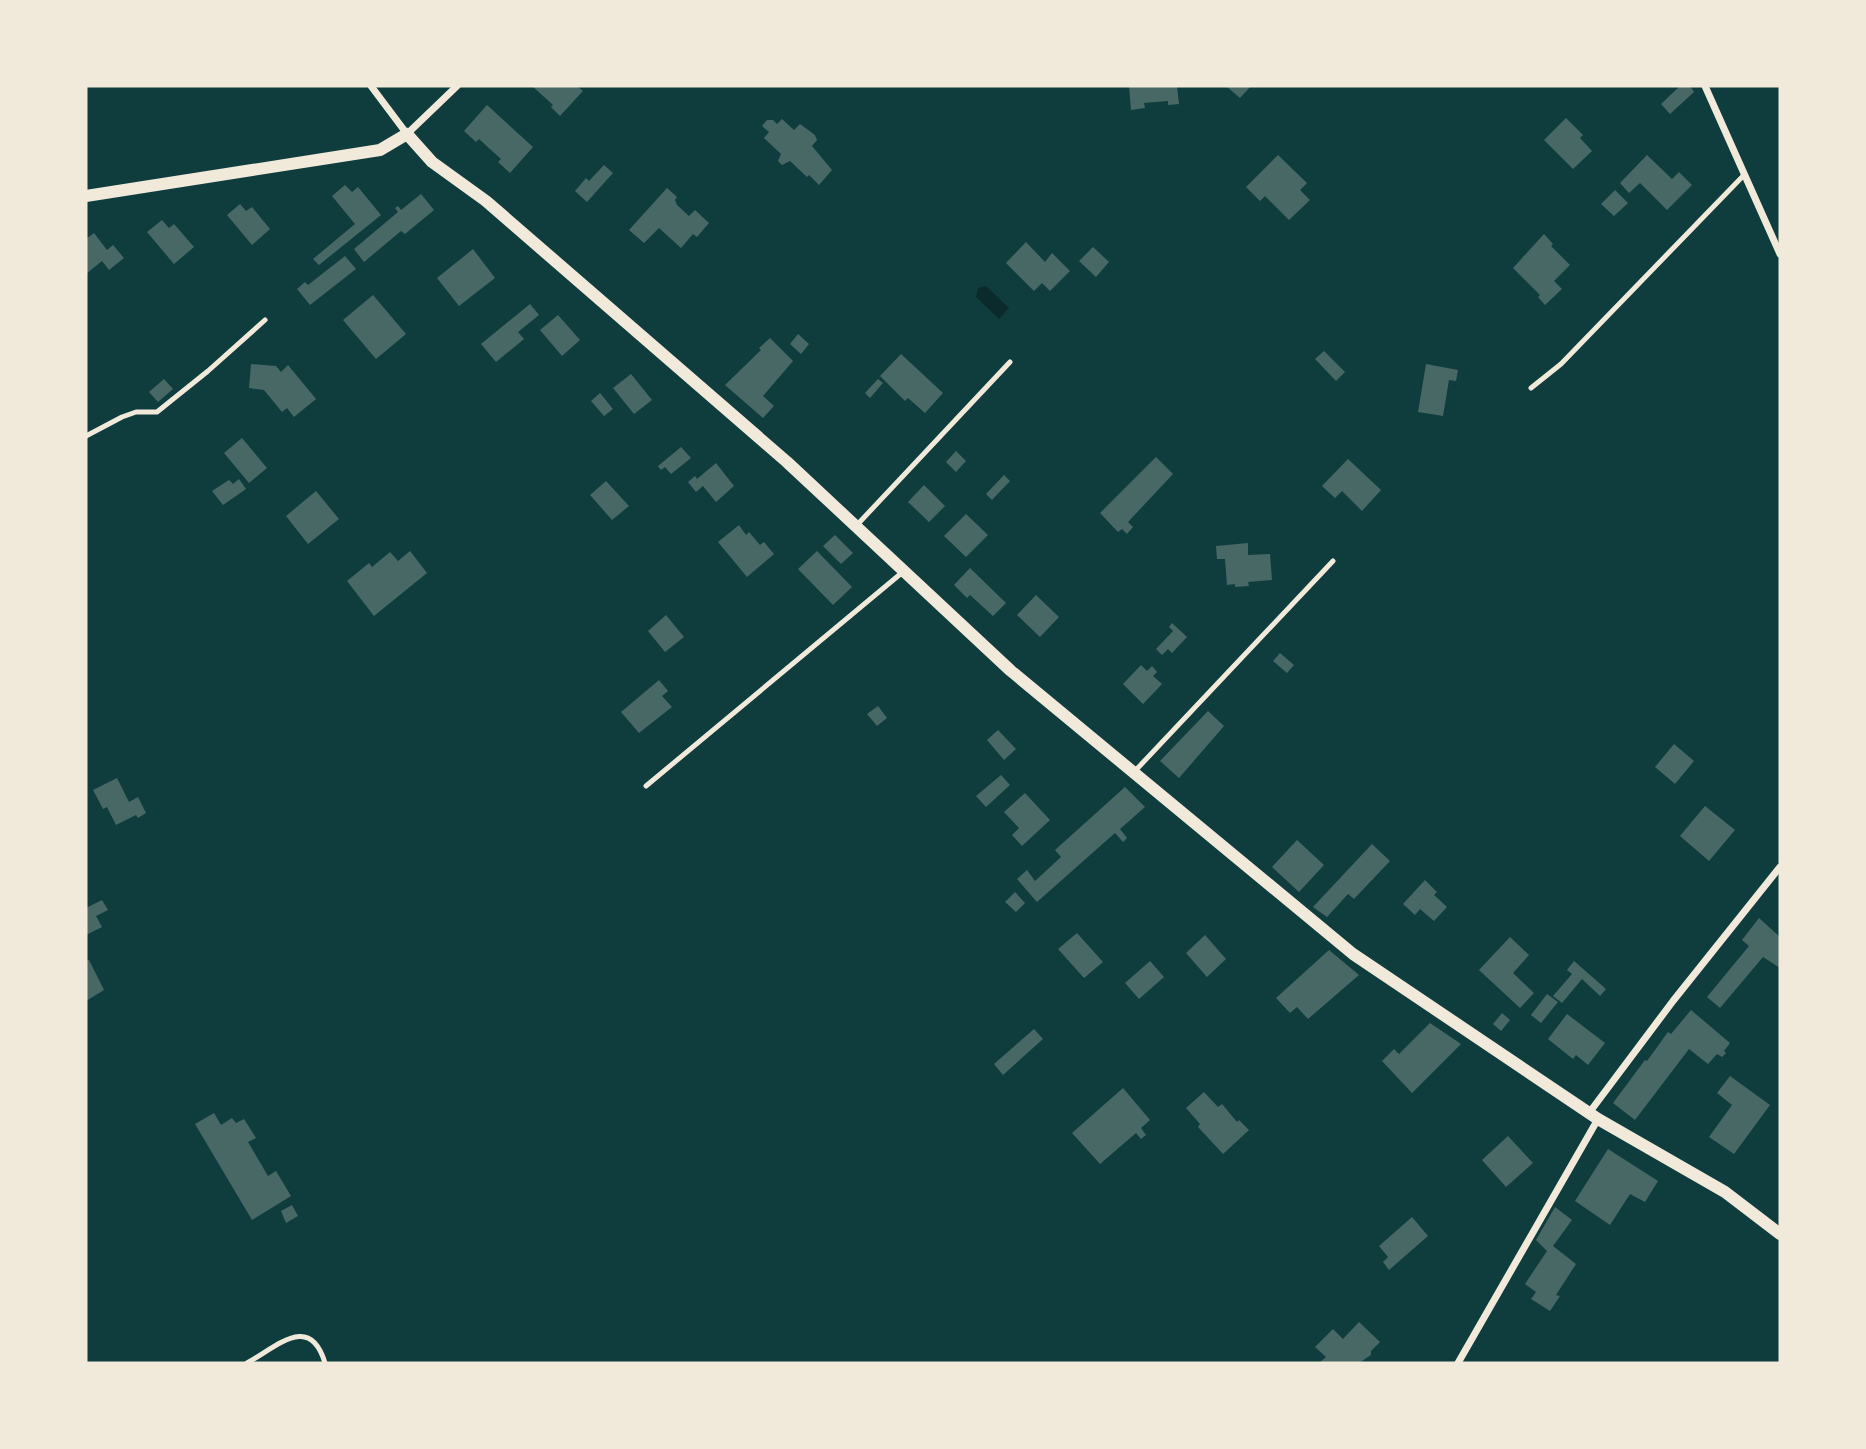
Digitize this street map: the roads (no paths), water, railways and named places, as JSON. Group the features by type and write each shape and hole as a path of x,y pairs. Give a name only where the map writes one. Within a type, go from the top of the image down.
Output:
{"street":[{"path":"371,86 432,162 486,201 786,462 1012,671 1353,954 1594,1116 1725,1192 1780,1234"},
{"path":"86,196 380,150 407,134 457,86"},
{"path":"1705,86 1780,254"},
{"path":"1458,1363 1594,1116 1673,1001 1780,867"}],"lane":[{"path":"1531,388 1561,364 1744,175"},
{"path":"86,436 129,415 157,412 208,372 265,320"},
{"path":"856,526 1010,362"},
{"path":"1134,772 1334,561"},
{"path":"646,786 904,571"},
{"path":"247,1363 297,1335 309,1337 320,1348 325,1363"}],"water":[{"path":"986,286 1009,308 999,319 976,297 978,288"}]}
